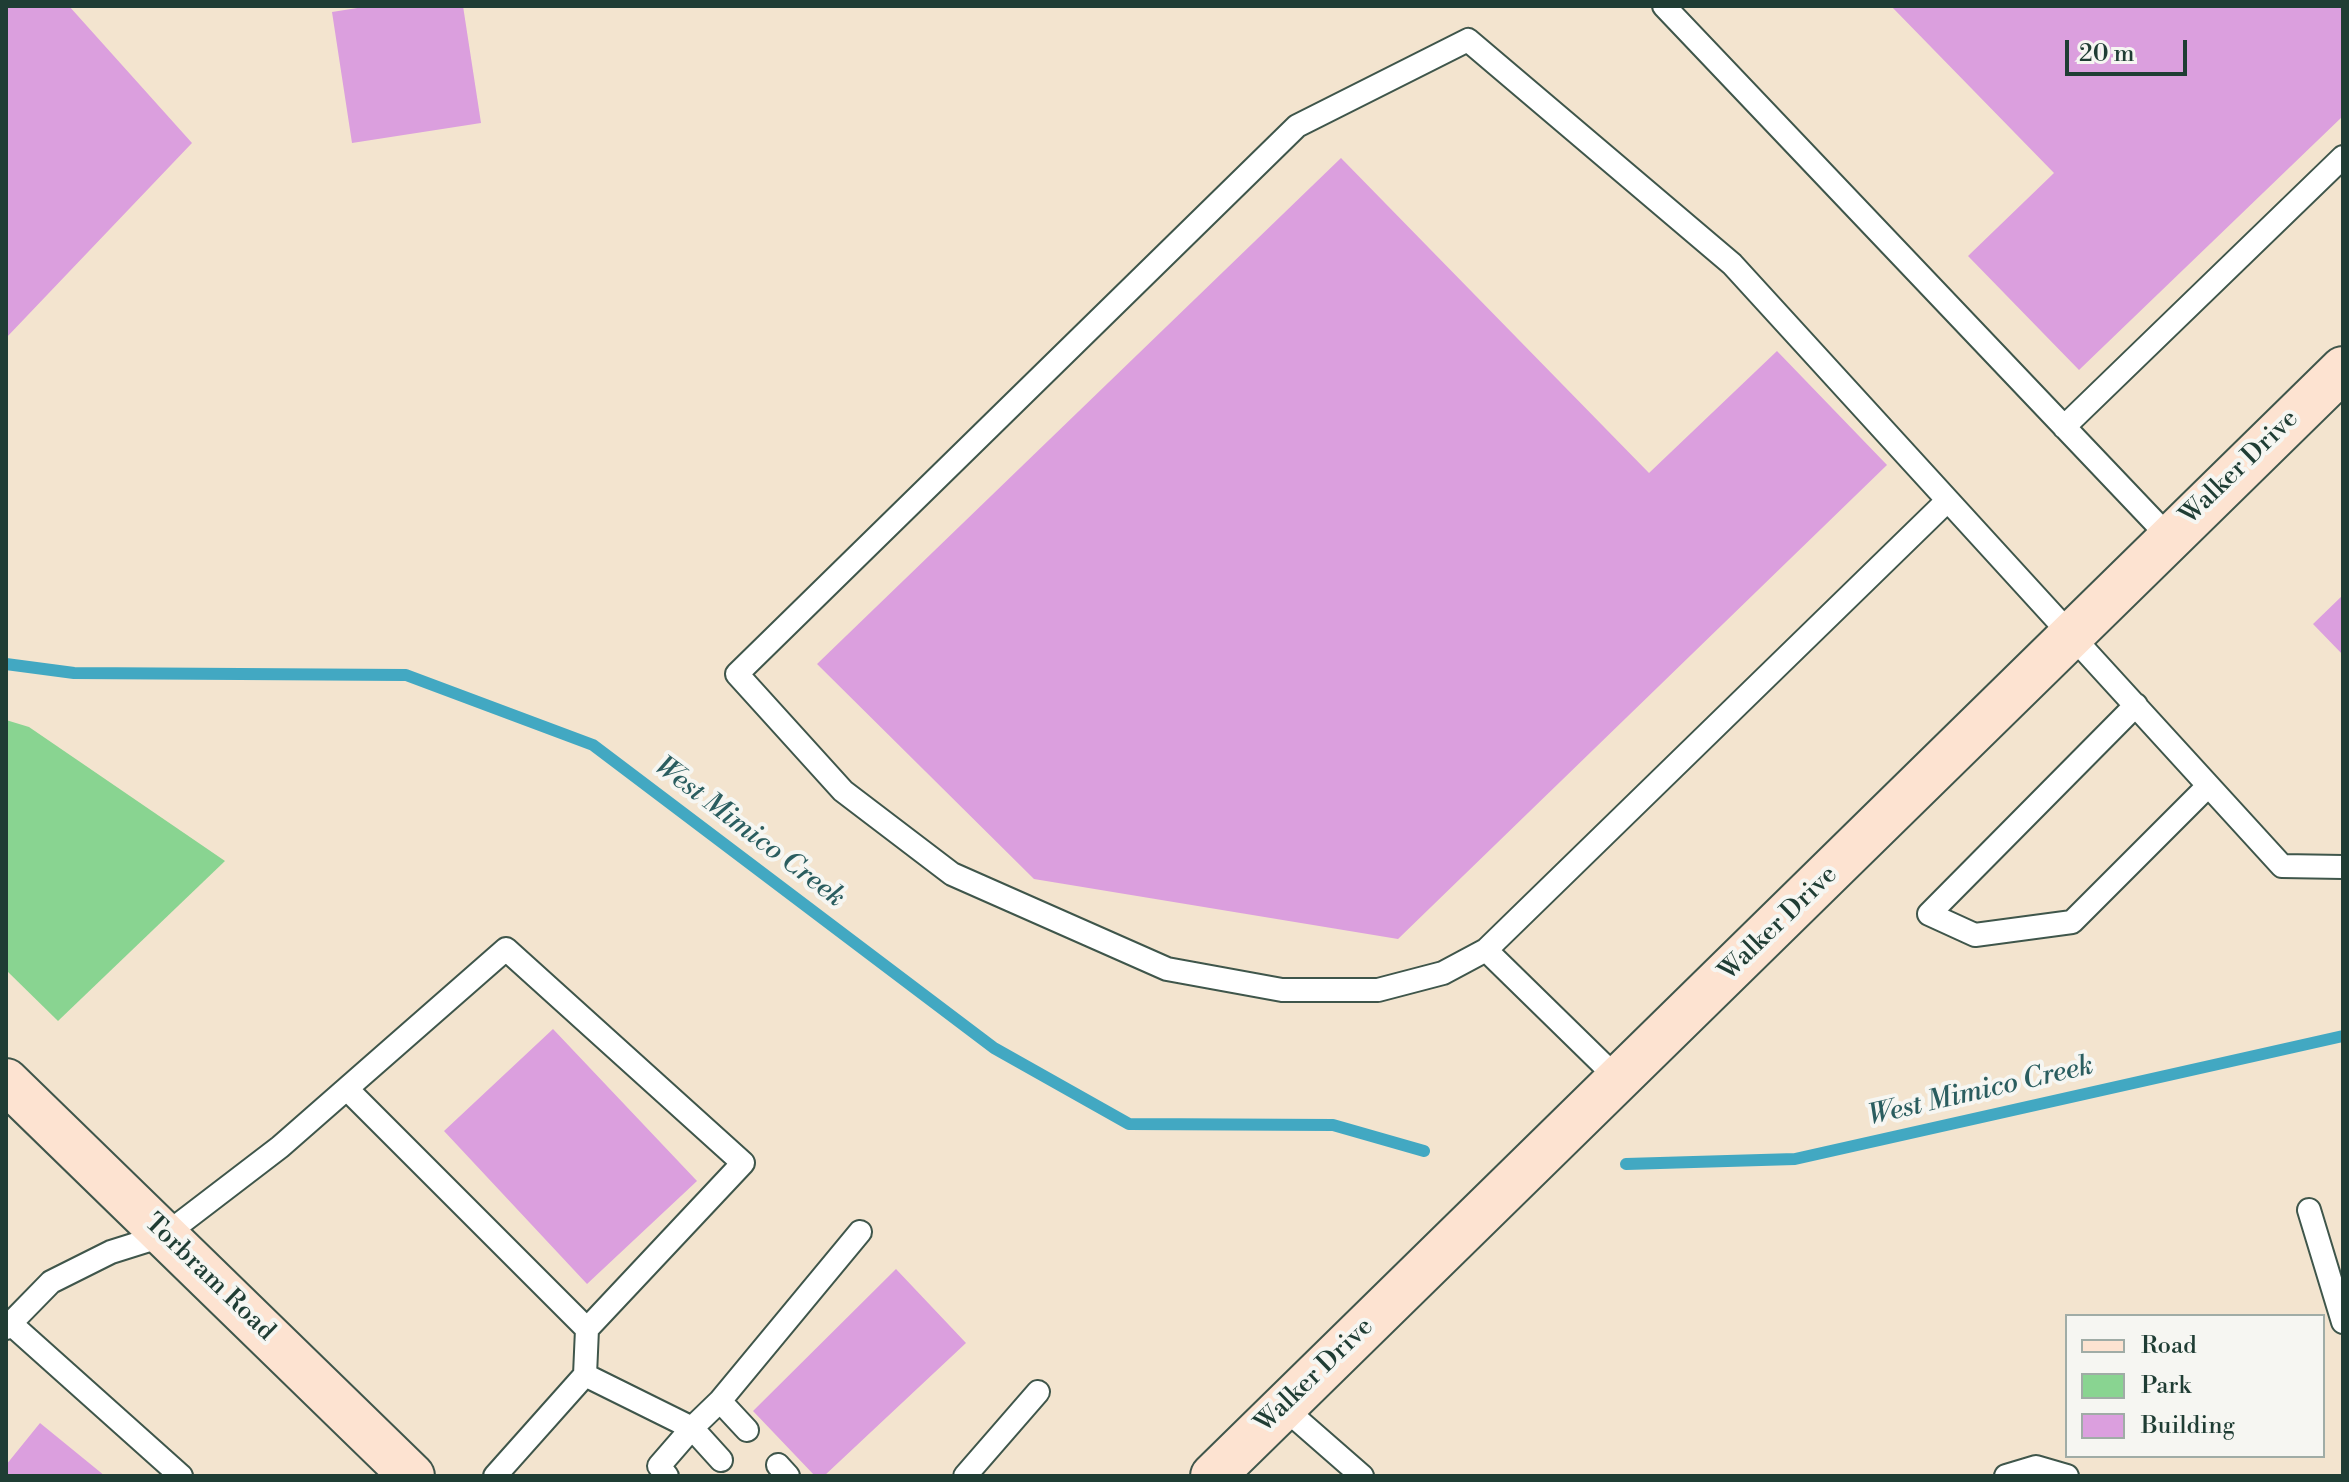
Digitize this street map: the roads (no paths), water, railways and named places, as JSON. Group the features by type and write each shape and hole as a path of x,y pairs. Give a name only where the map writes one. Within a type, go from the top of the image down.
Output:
{"street":[{"name":"Walker Drive","path":"1213,1476 2343,369"},
{"name":"Torbram Road","path":"6,1081 412,1476"}],"lane":[{"path":"1664,6 2169,537"},
{"path":"1947,501 1486,950 1443,973 1378,990 1282,990 1167,969 952,874 843,791 737,674 1297,126 1468,40 1732,264 2282,866 2343,867"},
{"path":"2064,427 2343,157"},
{"path":"2136,705 1929,914 1975,935 2072,922 2208,786"},
{"path":"181,1476 8,1326 51,1282 111,1252 165,1235 280,1147 506,949 743,1163 587,1329 585,1375 495,1476"},
{"path":"1486,950 1619,1080"},
{"path":"347,1089 587,1329"},
{"path":"2309,1210 2343,1322"},
{"path":"667,1476 659,1466 720,1401 860,1232"},
{"path":"585,1375 692,1428 721,1460"},
{"path":"965,1476 1038,1392"},
{"path":"720,1401 747,1430"},
{"path":"1283,1407 1362,1476"},
{"path":"2006,1476 2036,1467 2067,1476"}],"waterway":[{"name":"West Mimico Creek","path":"6,664 74,673 406,675 593,745 994,1048 1129,1124 1333,1125 1424,1151"},
{"name":"West Mimico Creek","path":"1626,1164 1795,1159 2343,1036"}]}
